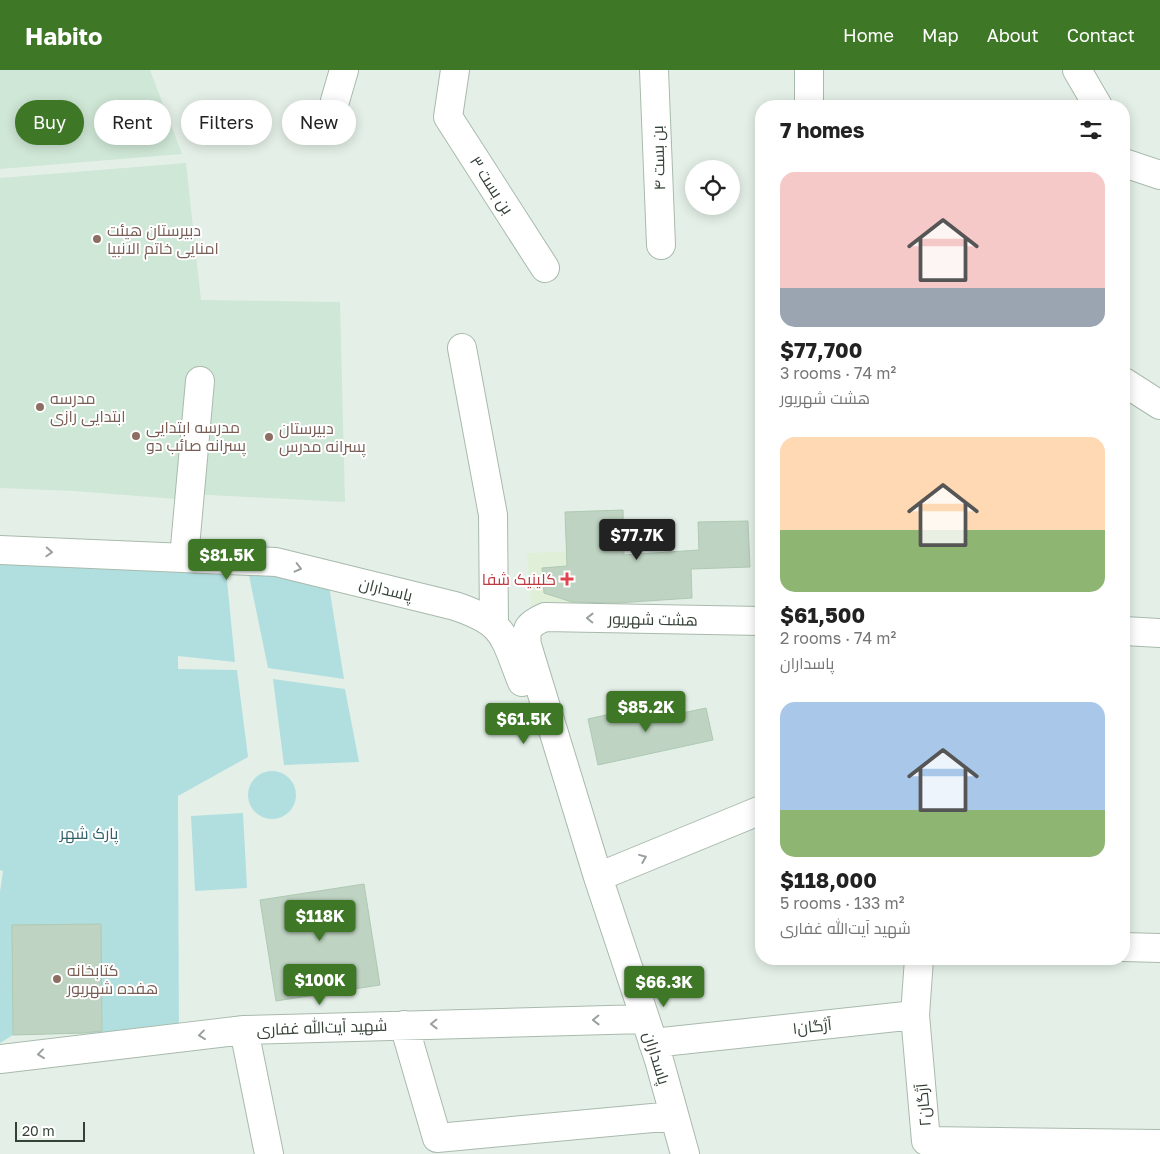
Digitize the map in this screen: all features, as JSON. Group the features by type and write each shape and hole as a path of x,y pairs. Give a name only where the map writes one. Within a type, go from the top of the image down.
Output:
{"street":[{"path":"335,100 344,70"},
{"name":"بن بست ۳","path":"455,70 448,117 545,268"},
{"name":"بن بست ۴","path":"654,70 661,245"},
{"path":"809,70 809,100"},
{"path":"1077,70 1094,100"},
{"path":"1130,165 1160,175"},
{"path":"462,348 492,515 494,624"},
{"path":"184,558 200,381"},
{"path":"1130,386 1160,405"},
{"name":"پاسداران","path":"0,550 276,562 477,613 494,624 503,633 598,877"},
{"name":"پاسداران","path":"545,618 534,622 527,629 527,645 598,877 649,1031 685,1154"},
{"name":"هشت شهریور","path":"545,618 755,621"},
{"path":"1130,631 1160,633"},
{"path":"598,877 755,812"},
{"path":"1130,947 1160,948"},
{"path":"916,1015 919,965"},
{"name":"۱آژگان","path":"649,1031 916,1015"},
{"name":"۲آژگان","path":"916,1015 926,1142 1160,1144"},
{"path":"404,1025 430,1146 674,1116"},
{"name":"شهید آیت‌الله غفاری","path":"0,1059 244,1030 404,1025 649,1031"},
{"path":"244,1030 269,1154"}],"shaded area":[{"path":"0,70 150,70 161,100 94,100 94,145 171,145 171,125 182,154 0,169"},
{"path":"186,163 201,300 340,302 345,502 190,494 189,500 74,491 0,488 0,178"},
{"name":"کلینیک شفا","path":"604,550 606,605 531,606 527,553"}],"green space":[{"name":"پارک شهر","path":"225,560 235,662 178,656 178,669 237,670 248,757 178,796 179,1048 102,1033 13,1035 0,1043 0,892 3,871 0,870 0,564 177,572"},
{"path":"246,561 329,586 344,679 268,668"},
{"path":"273,679 345,689 359,762 284,765"},
{"path":"272,771 281,773 289,778 294,786 296,795 294,804 289,812 281,817 272,819 263,817 255,812 250,804 248,795 250,786 255,778 263,773"},
{"path":"243,813 247,888 195,891 191,816"}],"building":[{"path":"623,510 624,555 699,550 698,522 748,521 750,567 691,569 692,598 617,603 572,602 544,593 542,568 567,566 565,512"},
{"path":"655,704 658,718 706,708 713,740 598,765 588,719"},
{"path":"364,884 380,985 276,1001 260,900"},
{"name":"کتابخانه هفده شهریور","path":"101,924 102,1031 13,1035 12,925"}],"place":[{"name":"دبیرستان هیئت امنایی خاتم الانبیا","path":"97,239"},
{"name":"مدرسه ابتدایی رازی","path":"40,407"},
{"name":"مدرسه ابتدایی پسرانه صائب دو","path":"136,436"},
{"name":"دبیرستان پسرانه مدرس","path":"269,437"},
{"name":"کلینیک شفا","path":"567,579"},
{"name":"کتابخانه هفده شهریور","path":"57,979"}]}
